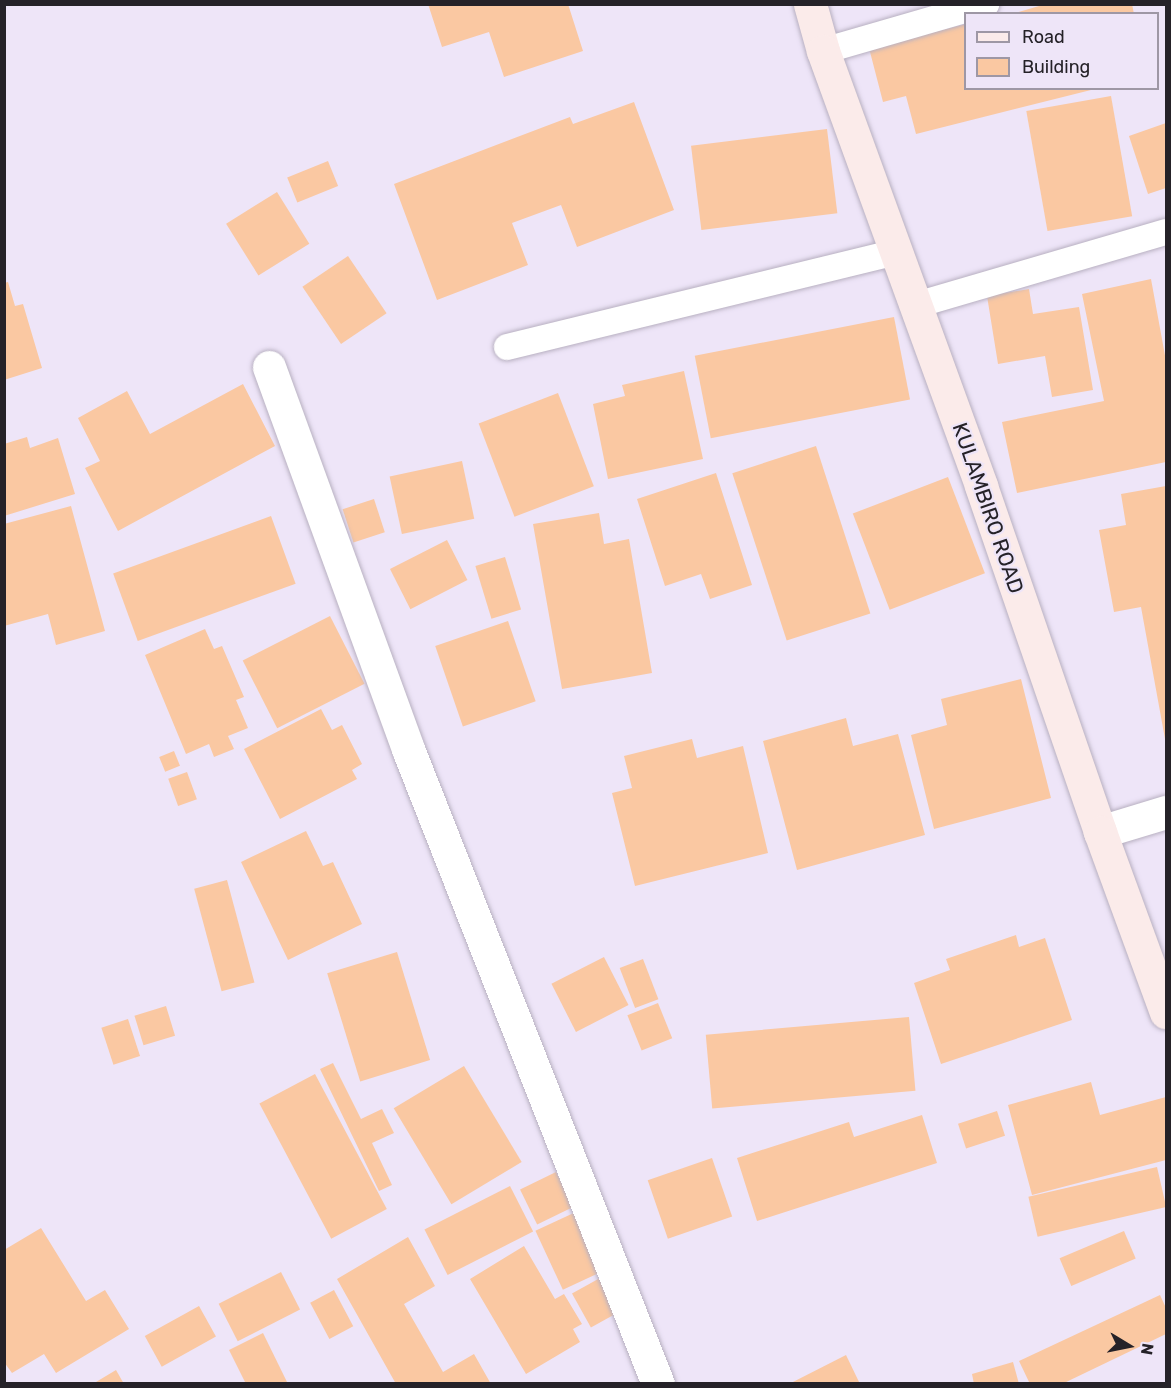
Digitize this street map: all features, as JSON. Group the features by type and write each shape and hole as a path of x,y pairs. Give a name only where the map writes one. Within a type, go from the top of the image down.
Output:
{"street":[{"name":"KULAMBIRO ROAD","path":"810,4 823,51 916,305 1100,832 1167,1012"},
{"path":"269,367 408,748 658,1383"},
{"path":"1100,832 1167,812"}],"lane":[{"path":"823,51 986,4"},
{"path":"916,305 1167,232"},
{"path":"507,347 896,252"}],"building":[{"path":"428,4 568,4 583,51 504,77 489,32 442,47"},
{"path":"1046,4 1132,4 1134,12 1019,12"},
{"path":"964,24 964,90 1091,90 916,134 906,96 883,102 869,48"},
{"path":"1111,96 1132,216 1047,231 1026,111"},
{"path":"634,102 674,210 577,247 561,205 512,223 528,265 437,300 394,184 570,117 573,124"},
{"path":"1166,123 1166,188 1148,194 1129,136"},
{"path":"827,129 837,213 701,230 691,146"},
{"path":"328,161 338,186 297,203 287,177"},
{"path":"277,192 309,244 258,276 226,224"},
{"path":"348,256 387,313 341,344 302,287"},
{"path":"1151,279 1166,361 1166,462 1017,493 1002,422 1104,401 1082,294"},
{"path":"8,282 15,306 23,304 42,368 4,380 4,283"},
{"path":"1029,289 1033,314 1079,307 1093,390 1052,397 1045,356 998,364 987,296"},
{"path":"894,317 910,399 711,438 695,356"},
{"path":"684,371 703,459 608,479 593,404 625,396 622,385"},
{"path":"243,384 275,446 118,531 85,468 100,461 78,418 127,391 150,434"},
{"path":"558,393 594,486 514,517 479,423"},
{"path":"27,437 30,448 58,438 75,494 4,516 4,444"},
{"path":"816,446 870,613 787,641 732,473"},
{"path":"462,461 474,519 402,534 390,476"},
{"path":"716,473 752,585 710,599 701,574 665,586 637,499"},
{"path":"948,477 985,573 890,610 853,514"},
{"path":"1166,486 1165,739 1141,607 1114,612 1099,530 1126,525 1121,494"},
{"path":"374,499 385,532 353,542 343,509"},
{"path":"71,506 105,631 56,645 48,614 4,626 4,524"},
{"path":"599,513 604,544 629,539 652,673 562,689 533,524"},
{"path":"271,516 296,584 138,641 113,573"},
{"path":"447,540 467,580 410,609 390,569"},
{"path":"505,557 521,610 491,619 475,566"},
{"path":"330,616 365,684 277,728 243,660"},
{"path":"508,621 536,701 463,726 435,646"},
{"path":"205,629 214,649 222,646 244,697 236,700 248,728 228,736 234,749 214,757 209,744 186,754 145,655"},
{"path":"1021,679 1051,798 934,829 911,735 947,725 941,699"},
{"path":"321,709 332,730 342,725 362,764 352,770 357,779 280,819 244,749"},
{"path":"846,718 853,746 898,734 925,835 797,870 763,741"},
{"path":"692,739 697,758 743,746 768,853 635,886 612,793 632,788 624,756"},
{"path":"174,751 180,766 165,772 159,757"},
{"path":"187,772 197,799 178,806 168,779"},
{"path":"306,831 323,866 333,862 362,924 288,960 241,862"},
{"path":"227,880 254,982 222,991 194,889"},
{"path":"1016,935 1019,947 1045,938 1072,1020 941,1064 914,983 950,970 946,959"},
{"path":"397,952 430,1060 360,1081 327,973"},
{"path":"604,957 629,1005 576,1032 551,984"},
{"path":"643,959 658,999 635,1008 620,968"},
{"path":"658,1003 672,1038 642,1051 627,1015"},
{"path":"166,1006 175,1036 144,1045 134,1016"},
{"path":"909,1017 915,1091 712,1108 706,1035"},
{"path":"128,1019 140,1056 113,1065 101,1028"},
{"path":"333,1063 361,1119 382,1109 394,1133 372,1143 392,1185 379,1191 320,1069"},
{"path":"464,1066 522,1162 451,1204 394,1108"},
{"path":"315,1074 387,1209 331,1239 259,1104"},
{"path":"1091,1082 1100,1115 1166,1097 1166,1160 1032,1195 1008,1105"},
{"path":"997,1111 1005,1136 966,1148 958,1124"},
{"path":"922,1115 937,1163 757,1221 737,1158 849,1122 854,1137"},
{"path":"712,1158 732,1217 668,1239 648,1180"},
{"path":"1157,1167 1166,1207 1038,1237 1028,1197"},
{"path":"556,1172 573,1207 537,1225 520,1190"},
{"path":"510,1186 533,1231 448,1275 424,1230"},
{"path":"578,1211 605,1270 563,1290 535,1231"},
{"path":"41,1228 86,1301 105,1290 129,1329 56,1373 44,1354 12,1373 4,1362 4,1250"},
{"path":"1124,1231 1136,1259 1071,1286 1060,1258"},
{"path":"408,1237 435,1286 404,1304 443,1372 474,1354 491,1384 396,1384 337,1279"},
{"path":"524,1246 555,1299 564,1294 582,1324 573,1329 580,1342 526,1374 470,1279"},
{"path":"281,1272 300,1309 238,1341 219,1304"},
{"path":"600,1278 619,1312 591,1328 572,1294"},
{"path":"334,1290 353,1326 329,1339 310,1303"},
{"path":"1160,1295 1166,1308 1166,1334 1062,1384 1030,1384 1019,1361"},
{"path":"199,1306 216,1337 162,1367 145,1336"},
{"path":"263,1333 288,1384 246,1384 229,1350"},
{"path":"846,1355 860,1384 789,1384"},
{"path":"1013,1362 1019,1384 974,1384 972,1374"},
{"path":"116,1370 124,1384 97,1384 96,1382"}]}
